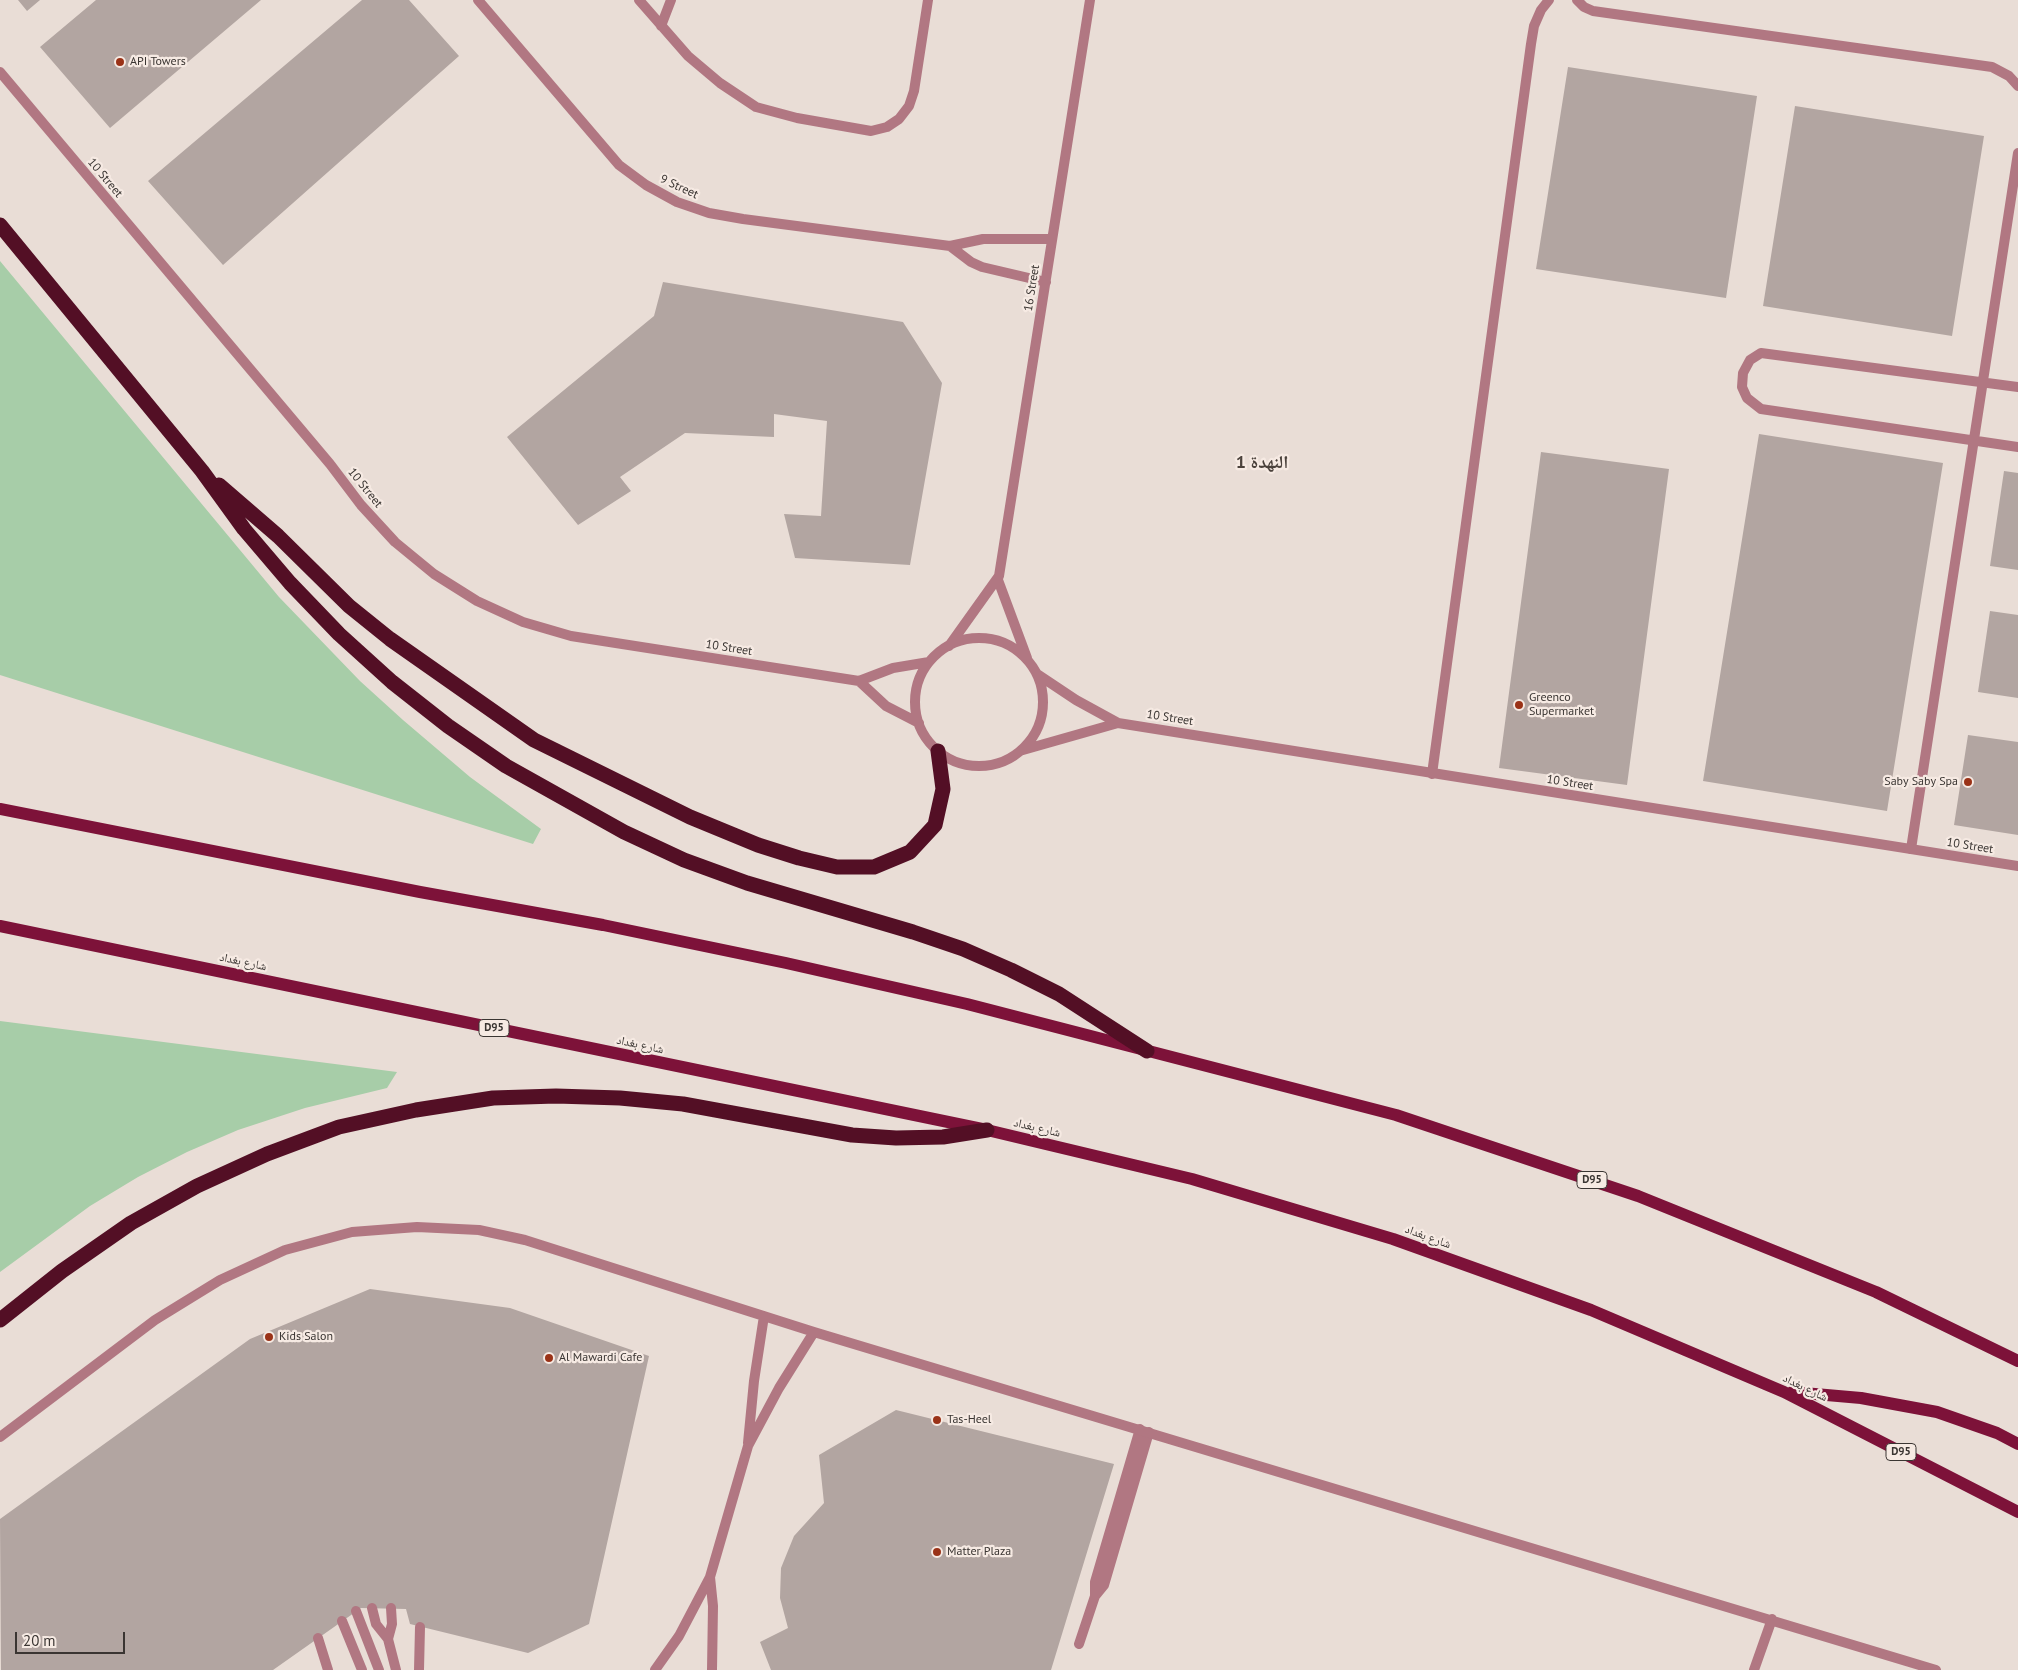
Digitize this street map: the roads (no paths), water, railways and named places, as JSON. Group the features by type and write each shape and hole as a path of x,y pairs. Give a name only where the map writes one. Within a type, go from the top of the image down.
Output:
{"highway":[{"path":"0,225 202,471 244,529 284,577 339,634 392,682 506,766 624,832 684,860 756,886 913,932 1011,970 1104,1021 1148,1050"},
{"path":"202,471 253,514 349,606 390,638 534,740 690,817 758,845 799,858 837,867 874,867 910,852 935,824 943,789 938,751"},
{"path":"0,1320 62,1271 131,1223 197,1186 267,1154 339,1128 416,1110 492,1098 556,1096 620,1098 692,1105 852,1135 896,1138 943,1137 987,1130"}],"main road":[{"name":"D95","path":"0,809 786,963 967,1004 1396,1115 1638,1196 1876,1292 2018,1361"},
{"name":"شارع بغداد","path":"0,926 987,1130 1192,1179 1393,1239 1591,1310 1784,1392 2018,1512"},
{"path":"1784,1392 1861,1398 1937,1412 1997,1433 2018,1444"}],"street":[{"name":"9 Street","path":"478,0 619,165 646,185 676,202 709,213 743,219 950,246"},
{"path":"640,0 688,56 720,83 756,107 797,118 871,131 888,127 909,106 914,92 928,0"},
{"path":"661,26 671,0"},
{"name":"16 Street","path":"998,580 1090,0"},
{"path":"1432,774 1531,44 1534,26 1541,10 1549,0"},
{"path":"1577,0 1584,7 1593,11 1992,67 2009,76 2018,86"},
{"name":"10 Street","path":"0,72 330,464 362,505 395,542 434,574 477,601 523,622 571,636 859,681"},
{"path":"1911,849 2018,153"},
{"path":"950,246 983,239 1052,239"},
{"path":"950,246 971,262 1046,282"},
{"path":"2018,387 1761,353 1750,360 1743,373 1742,386 1747,398 1760,409 2018,447"},
{"path":"949,646 980,600 998,580 1027,658 1037,674 1042,690 1043,707 1040,723 1032,738 1020,751"},
{"path":"1027,658 1004,642 990,638 961,640 938,652 920,676 916,691 915,708 919,723 927,738 938,751 953,760 970,765 988,765 1005,760 1020,751 1118,723"},
{"path":"919,723 886,706 859,681 893,668 929,662"},
{"path":"1037,674 1076,700 1118,723"},
{"name":"10 Street","path":"1118,723 2018,866"},
{"path":"0,1437 155,1320 220,1280 285,1250 352,1232 417,1227 479,1230 525,1240 814,1332 1772,1619 1936,1670"},
{"path":"655,1670 679,1636 710,1577 748,1446 754,1381 764,1316"},
{"path":"748,1446 779,1388 814,1332"},
{"path":"1079,1644 1095,1596 1095,1582 1144,1430"},
{"path":"710,1577 713,1606 712,1670"},
{"path":"372,1608 376,1624 388,1639 396,1670"},
{"path":"388,1639 392,1624 391,1608"},
{"path":"356,1611 379,1670"},
{"path":"1754,1670 1772,1619"},
{"path":"342,1621 362,1670"},
{"path":"419,1670 420,1627"},
{"path":"318,1638 328,1670"}],"place":[{"name":"API Towers","path":"120,62"},
{"name":"Greenco Supermarket","path":"1519,705"},
{"name":"Saby Saby Spa","path":"1968,782"},
{"name":"Kids Salon","path":"269,1337"},
{"name":"Al Mawardi Cafe","path":"549,1358"},
{"name":"Tas-Heel","path":"937,1420"},
{"name":"Matter Plaza","path":"937,1552"}],"district":[{"name":"النهدة 1","path":"1262,463"}]}
